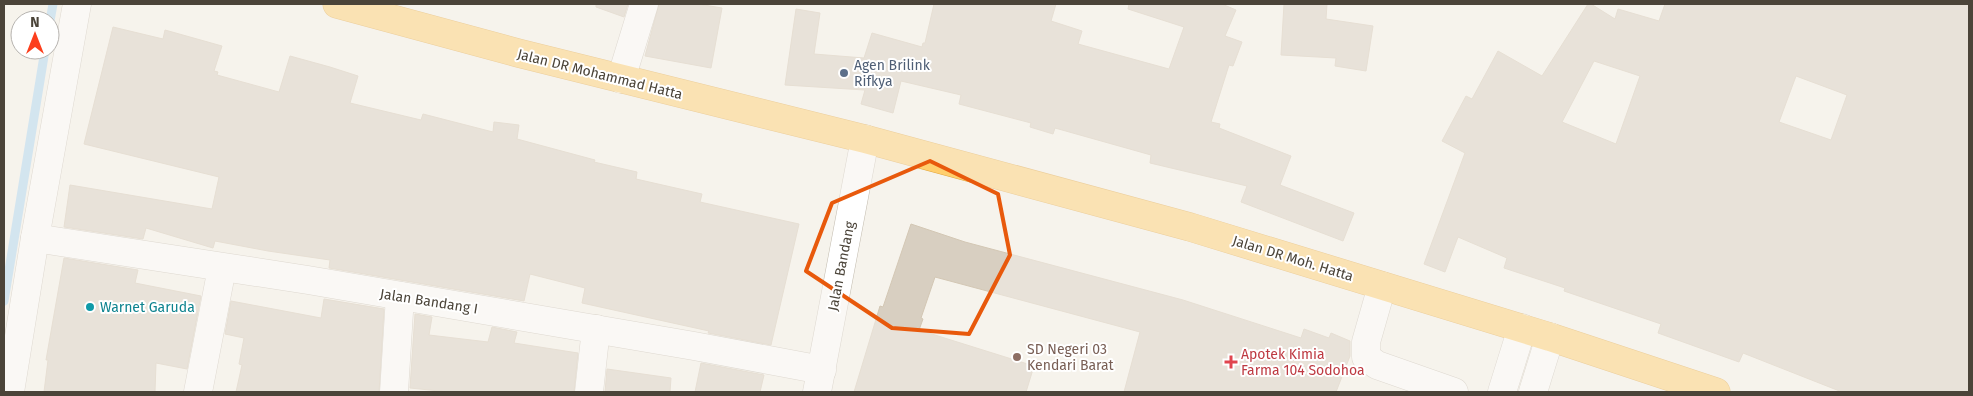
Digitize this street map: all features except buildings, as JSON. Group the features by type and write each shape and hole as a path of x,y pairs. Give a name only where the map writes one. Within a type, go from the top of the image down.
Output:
{"highway":[{"name":"Jalan DR Mohammad Hatta","path":"337,4 621,79 865,139"},
{"name":"Jalan DR Moh. Hatta","path":"865,139 1190,227 1522,328 1716,392"}],"street":[{"path":"10,392 35,238 77,4"},
{"path":"621,79 644,4"},
{"name":"Jalan Bandang","path":"819,381 865,139"},
{"name":"Jalan Bandang I","path":"35,238 596,329 819,381"},
{"path":"198,392 222,268"},
{"path":"1382,286 1366,342 1366,357 1377,365 1454,392"},
{"path":"394,392 400,296"},
{"path":"1502,392 1522,328"},
{"path":"589,392 596,329"},
{"path":"1533,392 1550,337"}],"highlighted area":[{"path":"930,161 998,194 1010,255 969,334 892,328 806,271 832,203"}],"waterway":[{"path":"52,10 53,4"},
{"path":"4,301 43,60"}],"place":[{"name":"Agen Brilink Rifkya","path":"844,73"},
{"name":"Warnet Garuda","path":"90,307"},
{"name":"SD Negeri 03 Kendari Barat","path":"1017,357"},
{"name":"Apotek Kimia Farma 104 Sodohoa","path":"1231,362"}]}
